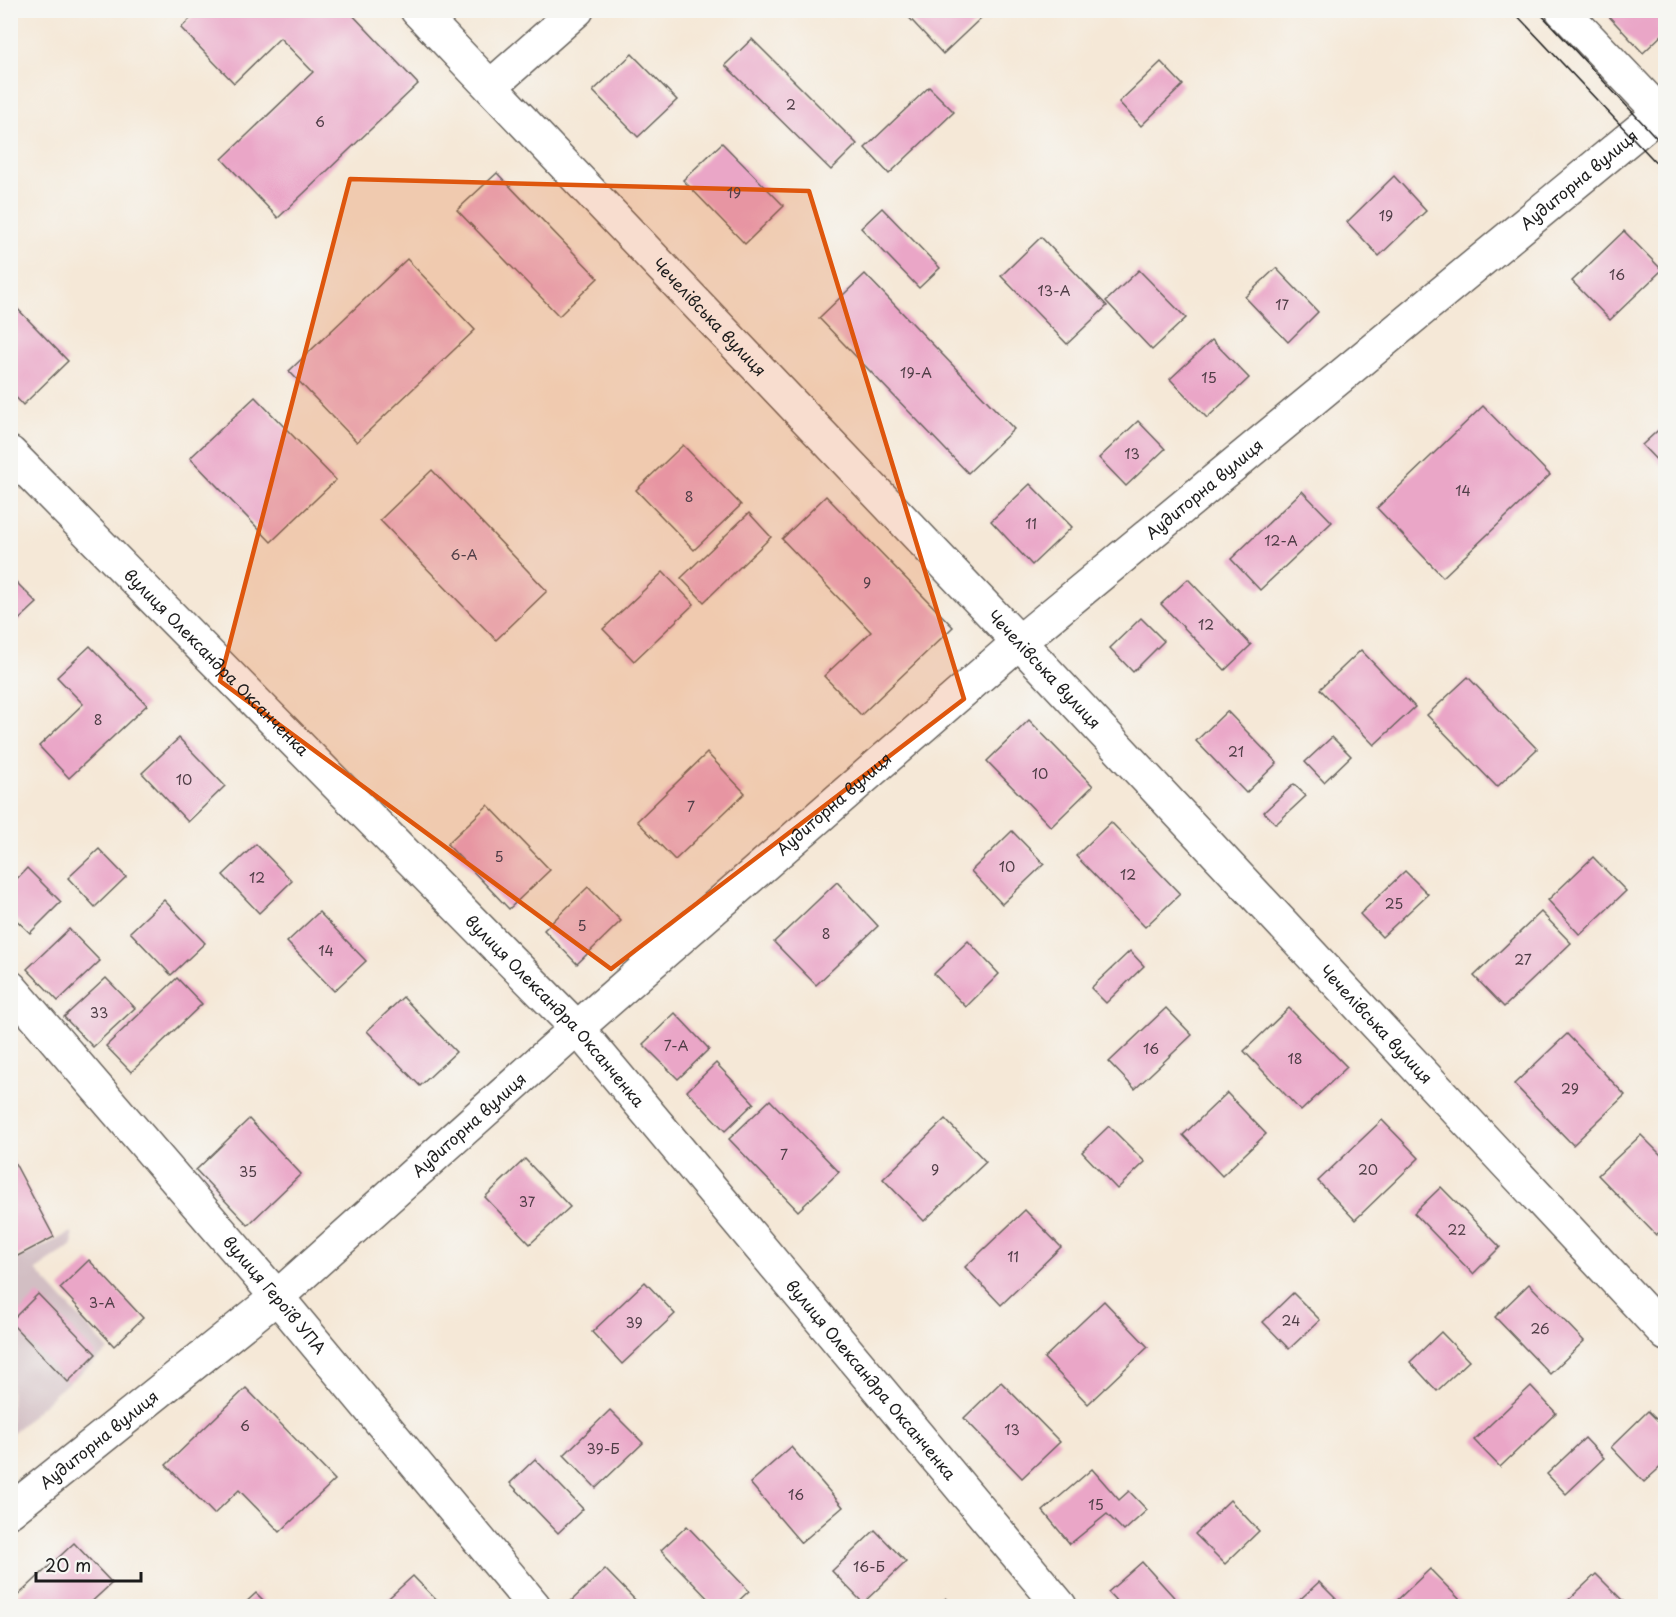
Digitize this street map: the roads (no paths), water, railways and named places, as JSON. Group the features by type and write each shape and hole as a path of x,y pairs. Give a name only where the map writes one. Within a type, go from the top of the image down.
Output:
{"street":[{"name":"Чечелівська вулиця","path":"417,10 1019,642 1665,1334"},
{"path":"491,86 577,10"},
{"path":"1562,10 1664,113"},
{"name":"Аудиторна вулиця","path":"10,1511 277,1297 577,1028 1019,642 1664,113"},
{"name":"вулиця Олександра Оксанченка","path":"10,453 577,1028 1060,1606"},
{"name":"вулиця Героїв УПА","path":"10,987 277,1297 534,1606"}],"tram line":[{"path":"1512,10 1666,173"},
{"path":"1537,10 1666,148"}]}
